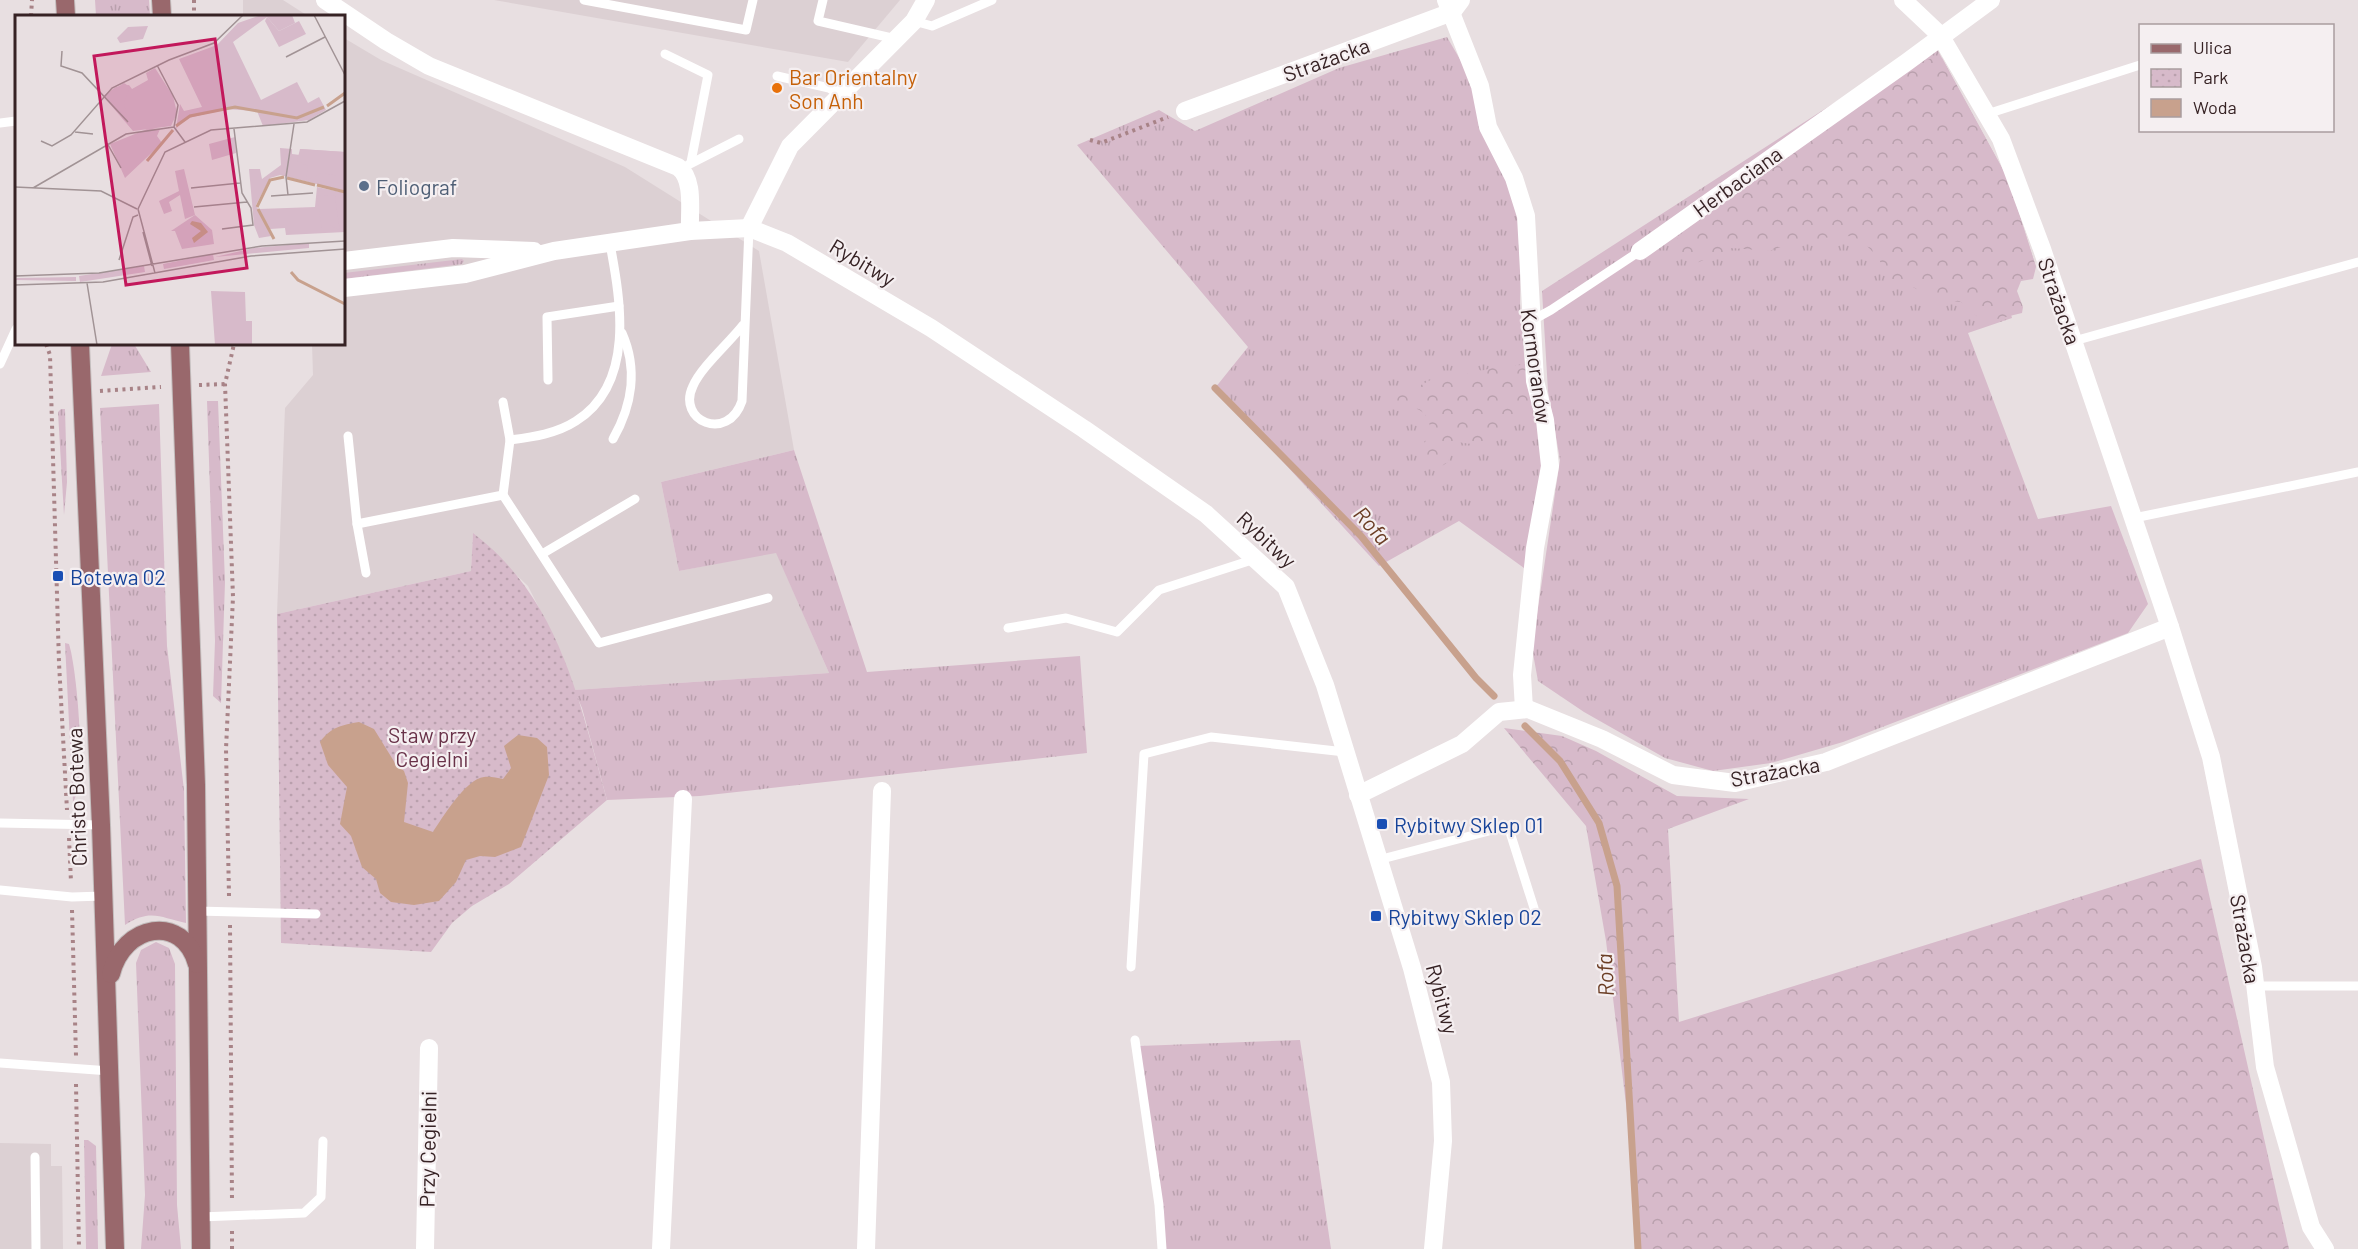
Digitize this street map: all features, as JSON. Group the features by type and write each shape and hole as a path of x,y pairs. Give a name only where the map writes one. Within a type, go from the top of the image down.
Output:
{"main road":[{"path":"65,0 66,15"},
{"path":"161,0 162,15"},
{"name":"Christo Botewa","path":"80,345 101,825 115,1249"},
{"path":"180,345 196,785 201,1249"},
{"path":"107,997 116,956 126,943 143,933 163,932 182,939 194,953 198,975"}],"street":[{"path":"325,0 386,41 429,66 687,167 690,231"},
{"path":"749,228 790,146 914,21 926,0"},
{"name":"Strażacka","path":"1903,0 1940,35 2001,139 2134,518 2211,757 2255,986 2265,1067 2311,1227 2325,1249"},
{"name":"Herbaciana","path":"1640,250 1991,0"},
{"name":"Strażacka","path":"1185,111 1453,4"},
{"name":"Kormoranów","path":"1453,4 1480,86 1488,128 1514,178 1526,216 1535,381 1545,420 1550,466 1535,548 1522,675 1524,709"},
{"name":"Rybitwy","path":"345,288 465,274 554,251 690,231 749,228 787,243 931,328 1084,429 1206,514 1286,587 1325,685 1412,968 1441,1082 1443,1141 1433,1249"},
{"name":"Rybitwy","path":"345,261 453,248 554,251"},
{"name":"Strażacka","path":"1524,709 1602,739 1673,775 1735,783 1826,762 2170,627"},
{"path":"1358,795 1462,744 1499,712 1524,709"},
{"path":"866,1249 882,791"},
{"path":"661,1249 683,799"},
{"name":"Przy Cegielni","path":"425,1249 429,1048"}],"lane":[{"path":"584,0 746,30 753,0"},
{"path":"823,0 818,21 896,39"},
{"path":"914,21 932,26 992,0"},
{"path":"665,54 708,75 687,167"},
{"path":"1987,114 2139,65"},
{"path":"777,76 829,88 841,95"},
{"path":"0,123 15,121"},
{"path":"687,167 739,139"},
{"path":"743,325 693,385 691,408 694,415 706,423 726,423 737,415 744,393 743,325 749,228"},
{"path":"610,244 622,333 629,350 632,372 631,395 624,421 613,439"},
{"name":"Herbaciana","path":"1530,321 1551,310 1640,250"},
{"path":"2074,342 2358,262"},
{"path":"548,380 547,317 619,306"},
{"path":"0,364 15,331"},
{"path":"510,440 545,435 576,421 604,394 622,333"},
{"path":"503,402 510,440 503,495 599,643 768,598"},
{"path":"348,436 357,524 366,573"},
{"path":"2134,518 2358,472"},
{"path":"357,524 503,495"},
{"path":"542,554 634,499"},
{"path":"1008,627 1066,618 1117,633 1159,590 1255,560"},
{"path":"1131,967 1144,754 1211,737 1345,753"},
{"path":"0,823 101,825"},
{"path":"1378,860 1508,826 1534,909"},
{"path":"0,890 72,897 103,896"},
{"path":"197,911 316,914"},
{"path":"2255,986 2358,986"},
{"path":"1135,1040 1159,1205 1162,1249"},
{"path":"0,1063 110,1071"},
{"path":"201,1217 304,1213 321,1197 323,1141"},
{"path":"35,1158 36,1249"}],"path":[{"path":"31,15 32,0"},
{"path":"1090,140 1101,143 1185,111"},
{"path":"46,345 50,355 59,663 72,897 79,1249"},
{"path":"232,1249 230,912 226,748 233,597 225,384 234,345"},
{"path":"206,385 225,384"},
{"path":"100,391 157,388"},
{"path":"51,394 58,393"}],"shaded area":[{"path":"243,0 283,0 306,15 243,15"},
{"path":"494,0 900,0 848,62"},
{"path":"345,39 381,60 625,167 759,251 794,450 661,482 679,571 776,552 829,673 574,690 562,654 528,586 473,534 471,571 277,614 285,408 313,375 312,345 345,345"},
{"path":"0,1143 51,1144 51,1166 62,1166 63,1249 0,1249"}],"green space":[{"path":"95,0 149,0 150,15 96,15"},
{"path":"1447,37 1472,80 1521,222 1520,304 1526,379 1540,434 1544,469 1524,568 1459,521 1379,566 1215,388 1248,347 1077,145 1159,110 1195,131 1339,68"},
{"path":"1932,40 2008,179 2036,267 2001,276 2012,318 1968,333 2038,519 2111,506 2148,604 2128,633 1843,742 1771,763 1713,771 1665,758 1584,712 1538,681 1532,648 1560,460 1548,391 1542,291"},
{"path":"1942,58 2008,179 2036,267 2033,279 2021,281 2017,291 2023,307 2022,313 1989,321 1979,318 1961,302 1935,299 1911,286 1890,283 1878,257 1862,241 1850,236 1821,238 1802,246 1784,246 1769,251 1732,248 1694,264 1681,258 1674,243 1682,233 1922,61"},
{"path":"462,259 464,261 462,264 345,279 345,273"},
{"path":"112,345 135,345 151,372 101,376"},
{"path":"1509,363 1515,366 1525,364 1539,417 1523,413 1514,417 1509,428 1488,450 1479,445 1450,441 1447,447 1451,454 1448,462 1439,468 1424,466 1419,453 1431,433 1427,418 1418,409 1414,408 1405,414 1389,407 1388,393 1409,386 1419,393 1421,385 1440,376 1459,379 1477,368 1481,371"},
{"path":"207,401 218,401 225,582 221,703 213,696 215,641"},
{"path":"159,404 167,646 184,790 186,923 149,916 125,925 100,408"},
{"path":"65,409 67,482 64,515 58,412"},
{"path":"794,450 867,672 1080,656 1087,753 700,796 607,800 582,708 574,690 829,673 776,553 679,571 661,482"},
{"name":"Staw przy Cegielni","path":"473,533 503,559 527,589 546,620 575,689 607,800 509,884 472,906 452,923 431,952 281,943 277,614 471,571"},
{"path":"65,643 69,644 72,657 79,725 79,772 73,802"},
{"path":"1504,728 1562,736 1596,751 1677,796 1749,799 1668,829 1679,1022 2201,859 2289,1249 1637,1249 1631,1145 1606,941 1586,826"},
{"path":"156,942 169,948 175,964 177,1205 181,1249 141,1249 145,1195 136,963 141,950"},
{"path":"1300,1040 1331,1249 1166,1249 1139,1046"},
{"path":"84,1140 96,1146 98,1249 86,1249"}],"water":[{"path":"359,722 374,729 395,763 404,771 408,783 404,822 433,832 455,800 470,784 484,777 503,779 511,768 504,746 518,735 537,738 547,747 549,775 521,847 495,857 480,856 466,860 456,882 439,901 414,905 391,902 380,893 376,879 362,867 351,836 340,824 347,787 328,765 320,742 328,733 337,728"}],"waterway":[{"name":"Rofa","path":"1215,388 1361,536 1476,678 1494,696"},
{"name":"Rofa","path":"1525,726 1560,761 1599,823 1617,886 1638,1249"}],"place":[{"name":"Bar Orientalny Son Anh","path":"777,88"},
{"name":"Foliograf","path":"364,186"},
{"name":"Botewa 02","path":"58,576"},
{"name":"Rybitwy Sklep 01","path":"1382,824"},
{"name":"Rybitwy Sklep 02","path":"1376,916"}]}
